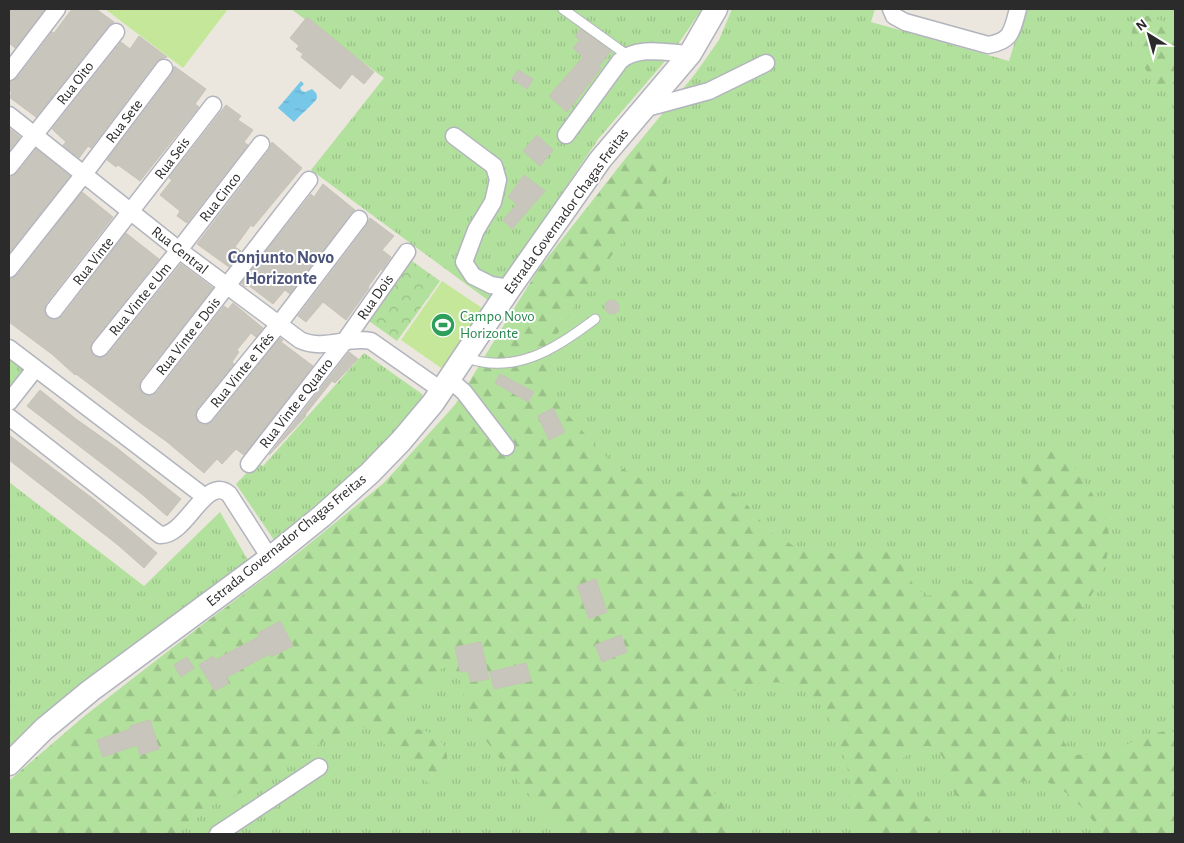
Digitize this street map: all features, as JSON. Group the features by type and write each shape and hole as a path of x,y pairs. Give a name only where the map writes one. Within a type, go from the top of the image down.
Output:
{"main road":[{"name":"Estrada Governador Chagas Freitas","path":"9,764 44,729 83,697 270,558 322,516 370,473 418,423 581,185 619,136 690,54 716,9"}],"street":[{"path":"9,72 57,9"},
{"path":"891,9 894,16 905,22 988,45 1000,43 1008,37 1013,28 1018,9"},
{"name":"Rua Oito","path":"9,167 116,32"},
{"path":"566,134 620,61 628,55 644,52 690,54"},
{"path":"643,109 709,91 766,63"},
{"name":"Rua Sete","path":"9,269 164,68"},
{"name":"Rua Seis","path":"132,212 213,105"},
{"name":"Rua Central","path":"9,114 179,250 279,324 306,342 316,344 366,340 375,343 445,385 464,392 506,447"},
{"path":"454,136 494,166 498,180 492,202 476,230 464,262 473,276 491,285 510,288"},
{"name":"Rua Cinco","path":"179,250 261,144"},
{"name":"Rua Vinte e Dois","path":"149,386 309,180"},
{"name":"Rua Vinte","path":"54,310 132,212"},
{"name":"Rua Vinte e Três","path":"205,415 279,324 359,219"},
{"name":"Rua Vinte e Um","path":"100,348 179,250"},
{"name":"Rua Dois","path":"344,342 407,252"},
{"name":"Rua Vinte e Quatro","path":"249,464 344,342"},
{"path":"9,348 205,497"},
{"path":"9,402 35,369"},
{"path":"9,417 160,535 167,534 178,527 205,497 219,490 227,492 270,558"},
{"path":"218,834 319,768"}],"lane":[{"path":"563,9 628,55"},
{"path":"464,356 489,364 525,360 555,346 595,319"}],"green space":[{"path":"105,9 228,9 183,68"},
{"path":"291,9 702,9 672,53 599,138 489,301 311,170 384,78"},
{"path":"732,9 875,9 871,22 1009,61 1025,9 1175,9 1175,834 9,834 9,781 86,715 317,539 384,483 455,405 538,270 695,74 719,40"},
{"path":"1145,15 1168,23 1175,22 1175,80 1167,86 1159,86 1153,81 1134,46 1132,39 1133,26"},
{"path":"637,145 644,159 666,172 667,183 664,191 587,286 550,349 552,386 560,406 613,463 653,486 675,492 691,493 719,486 729,489 744,501 769,531 797,548 810,553 843,553 874,548 884,550 901,562 915,588 927,596 957,590 996,565 1019,544 1031,526 1032,511 1019,475 1030,460 1043,452 1052,451 1062,455 1073,466 1095,498 1105,517 1109,535 1109,546 1103,570 1093,593 1059,642 1059,661 1070,688 1073,702 1065,723 1064,742 1073,755 1090,754 1116,749 1154,734 1169,731 1175,732 1175,813 1173,834 1104,834 1085,811 1064,791 1053,784 1040,781 1026,781 1011,786 982,806 965,802 954,793 939,752 934,747 925,746 911,751 901,761 897,769 898,775 908,792 942,834 867,834 850,809 849,774 839,741 824,709 806,691 790,685 773,682 749,686 722,697 696,717 686,731 684,739 686,749 697,770 724,806 734,834 565,834 525,790 476,728 467,711 460,680 450,666 441,669 432,686 408,707 400,721 402,725 429,732 439,739 444,746 447,760 446,768 444,775 434,787 422,778 414,760 393,752 374,733 360,727 337,734 262,784 213,805 184,824 176,834 9,834 9,781 86,715 202,625 277,570 384,483 455,405 538,270"},
{"path":"412,261 440,281 397,341 369,321"},
{"name":"Campo Novo Horizonte","path":"442,281 485,310 444,370 401,340"},
{"path":"364,353 422,394 423,397 416,415 354,473 274,540 236,484 257,462 263,466"},
{"path":"9,354 27,368 9,392"},
{"path":"9,482 144,586 220,512 249,562 9,758"}],"water":[{"path":"301,81 304,84 300,88 302,91 305,92 312,89 316,93 317,98 294,122 278,108"}],"building":[{"path":"9,9 45,9 15,48 9,43"},
{"path":"72,9 96,9 114,22 108,26 36,117 9,97 12,93 9,91 9,82 17,78"},
{"path":"307,17 374,72 364,84 352,74 340,89 301,57 303,54 296,49 299,46 290,38"},
{"path":"581,29 611,51 599,66 601,68 567,112 549,96 583,57 573,48 580,40 575,36"},
{"path":"139,36 167,57 156,62 91,148 88,146 79,158 63,145 66,142 52,129 121,42 130,49"},
{"path":"174,66 206,89 195,104 199,107 140,181 118,165 116,167 107,160 172,74"},
{"path":"518,70 533,79 527,89 512,79"},
{"path":"226,105 241,116 238,120 253,130 244,142 248,145 187,223 177,216 180,211 160,195 172,180 169,178"},
{"path":"9,128 20,137 9,151"},
{"path":"537,135 553,150 540,166 523,151"},
{"path":"272,142 302,168 253,227 251,225 235,247 241,251 229,267 197,244 269,150"},
{"path":"36,149 70,176 9,253 9,177 17,173"},
{"path":"524,175 545,191 512,229 503,220 517,204 508,197"},
{"path":"323,184 355,210 290,294 285,290 273,304 248,285 246,287 241,283 311,194 314,197"},
{"path":"82,192 113,217 46,304 44,309 48,318 53,320 62,316 126,233 159,259 92,342 91,351 94,356 103,357 108,354 181,264 213,288 141,380 140,389 143,394 152,395 157,392 224,306 228,309 233,303 263,328 256,337 251,333 237,350 239,352 232,362 234,364 197,409 196,418 199,423 208,424 213,421 280,338 283,340 281,342 313,366 244,455 236,449 222,464 217,459 204,473 166,441 75,375 53,355 9,322 9,279 17,275"},
{"path":"370,218 394,236 382,250 391,257 346,320 323,302 306,322 298,316 367,225"},
{"path":"612,300 617,302 619,307 617,312 612,314 607,312 605,307 607,302"},
{"path":"349,352 358,359 335,383 332,381 306,416 269,455"},
{"path":"500,374 534,392 528,402 495,383"},
{"path":"40,390 181,499 167,516 143,495 27,406"},
{"path":"553,408 565,432 549,440 538,416"},
{"path":"9,435 96,501 157,553 144,568 118,545 9,460"},
{"path":"596,579 607,612 589,619 577,586"},
{"path":"280,621 293,646 271,657 269,654 226,678 229,683 215,691 199,665 213,656 215,660 260,636 258,633"},
{"path":"621,635 627,652 602,662 595,645"},
{"path":"481,642 489,679 471,682 468,671 460,672 455,647"},
{"path":"187,657 194,668 181,677 174,665"},
{"path":"526,663 531,681 494,689 490,672"},
{"path":"150,720 159,749 140,755 137,745 103,757 97,740 131,729 130,726"}],"place":[{"name":"Campo Novo Horizonte","path":"443,325"}],"district":[{"name":"Conjunto Novo Horizonte","path":"281,267"}]}
